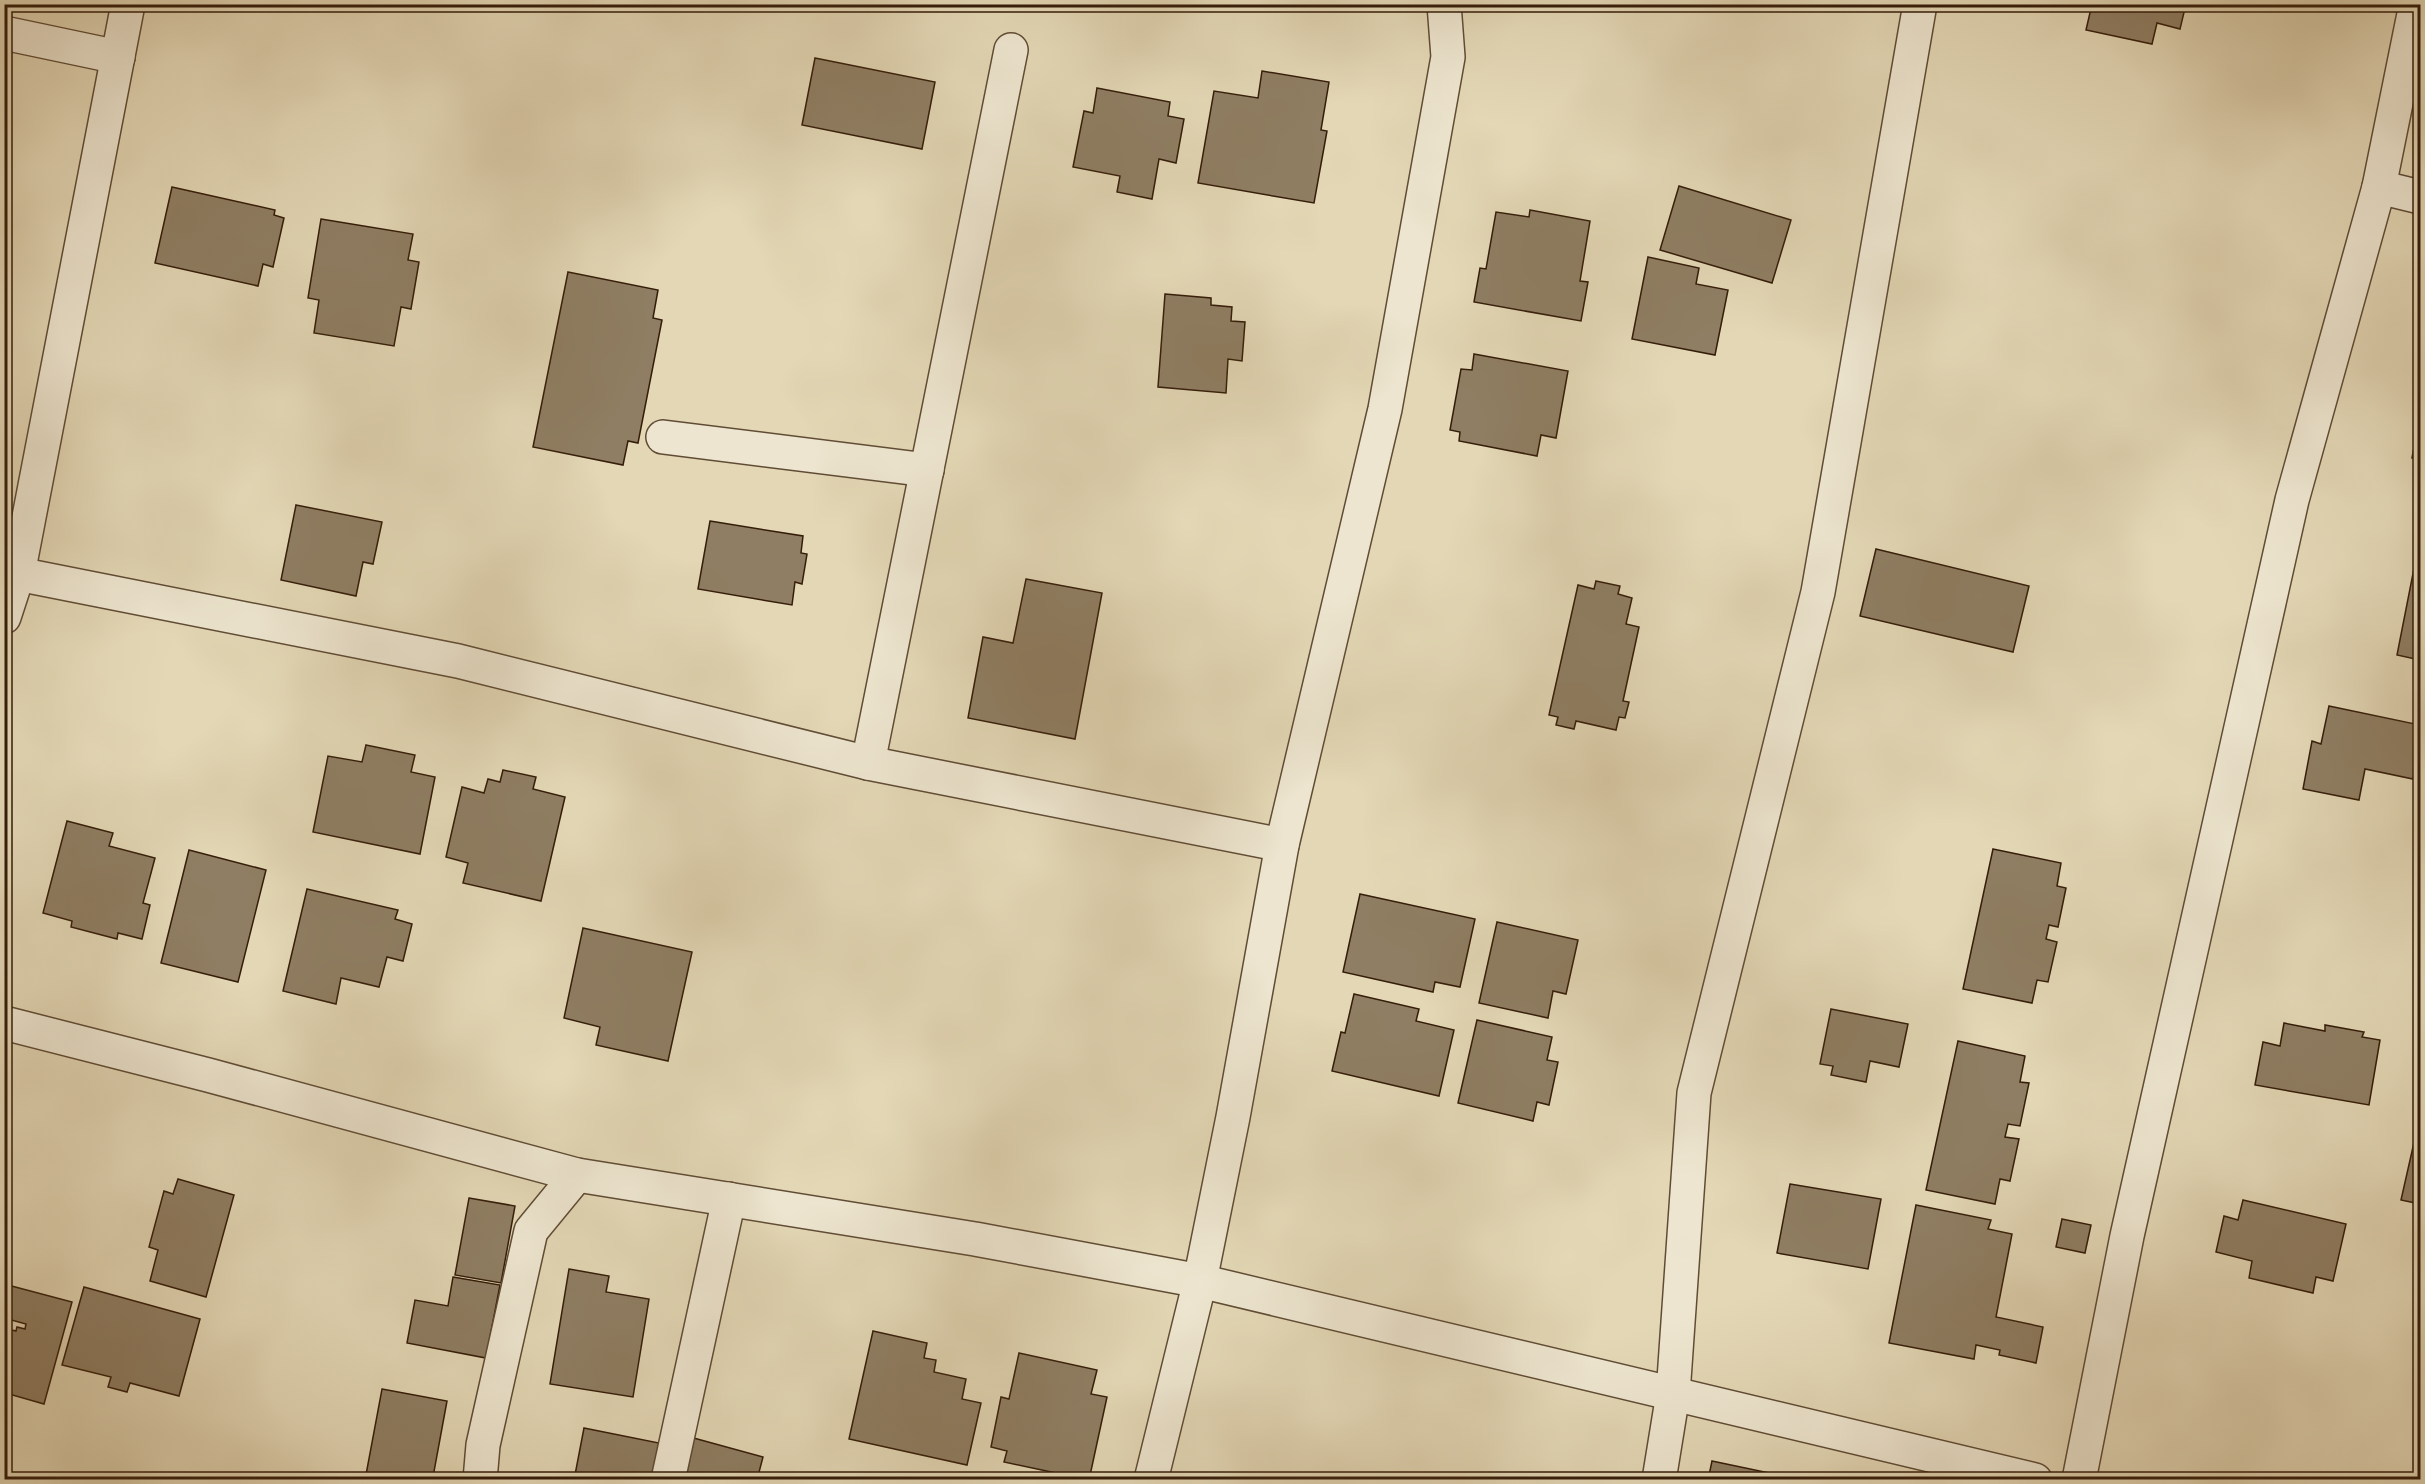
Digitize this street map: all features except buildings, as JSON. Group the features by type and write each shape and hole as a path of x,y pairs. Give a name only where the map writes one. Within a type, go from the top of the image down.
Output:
{"street":[{"path":"4,617 18,574 128,4"},
{"path":"1151,1479 1200,1281 1233,1117 1282,845 1385,409 1448,57 1444,4"},
{"path":"1659,1479 1673,1394 1694,1093 1818,592 1920,4"},
{"path":"2079,1479 2127,1236 2292,500 2379,187 2416,4"},
{"path":"4,33 118,57"},
{"path":"868,763 1011,50"},
{"path":"2379,187 2421,197"},
{"path":"663,437 927,470"},
{"path":"18,574 458,661 868,763 1282,845"},
{"path":"4,1023 208,1075 577,1175 975,1239 1200,1281 2035,1479"},
{"path":"480,1479 483,1445 531,1231 577,1175"},
{"path":"668,1479 729,1199"}]}
